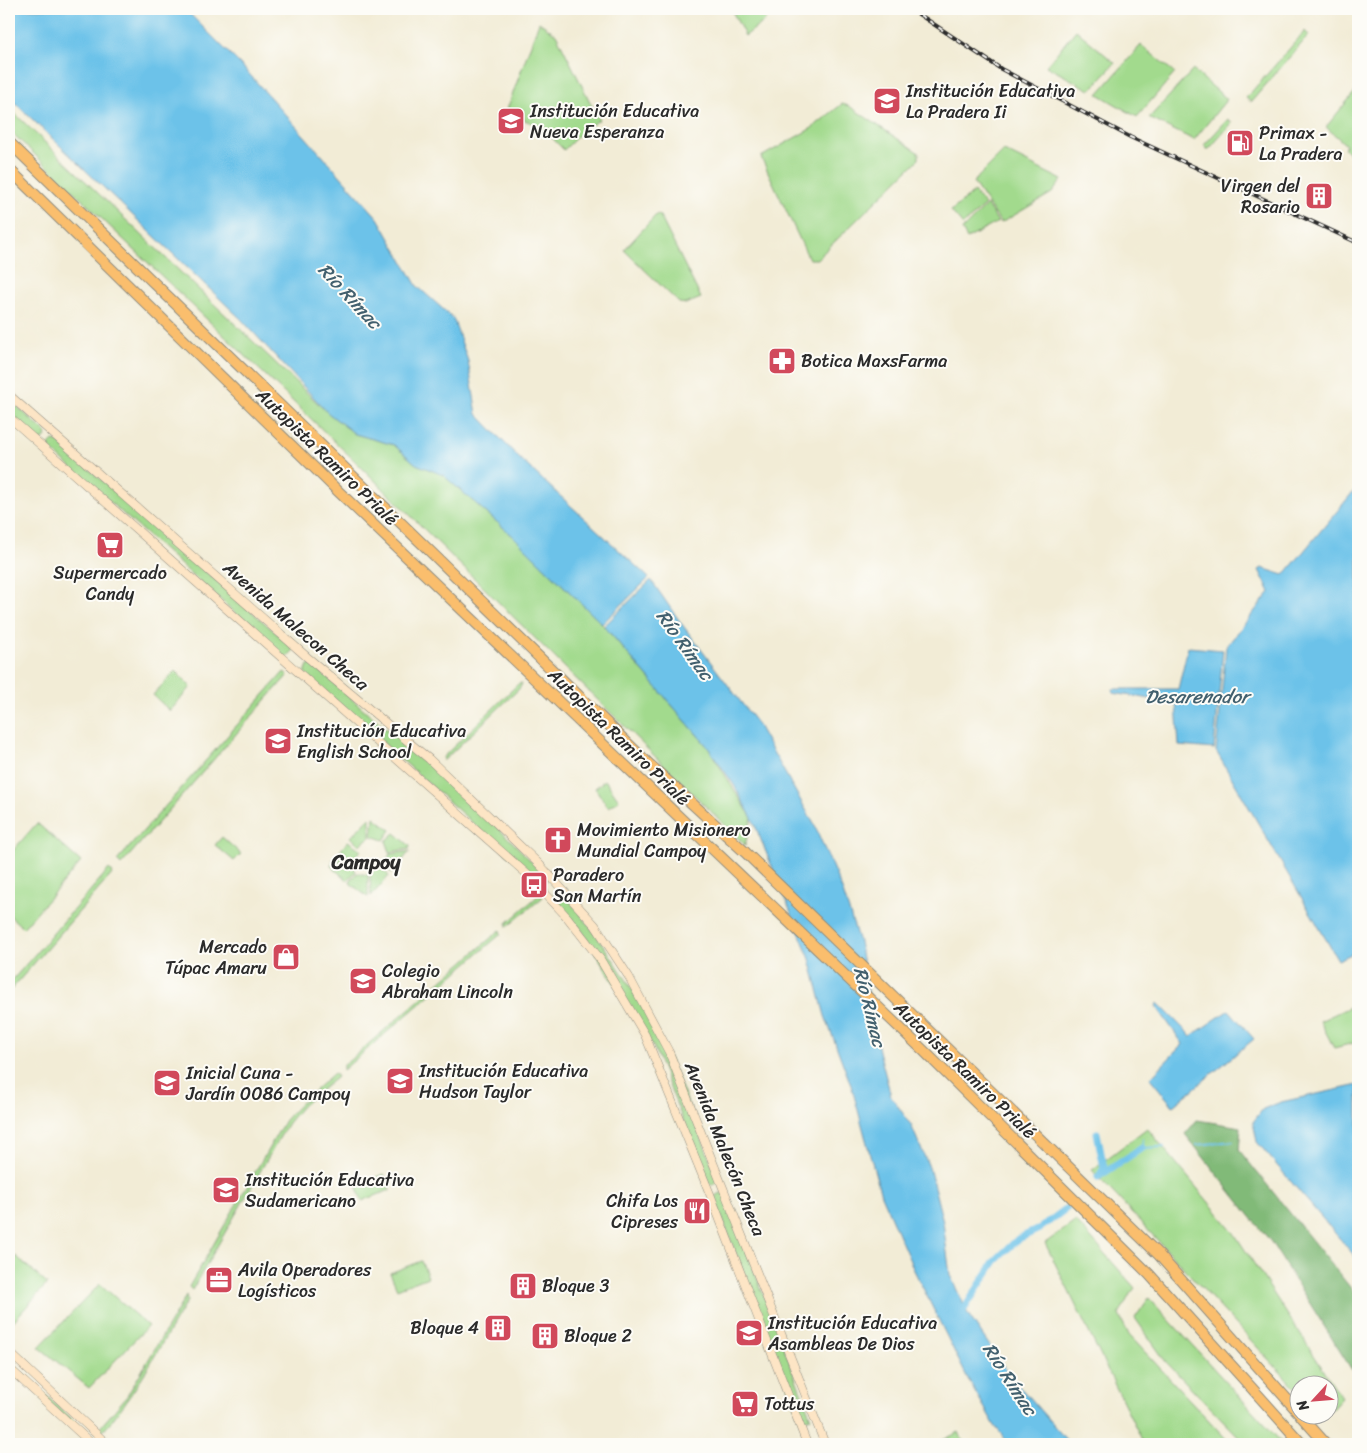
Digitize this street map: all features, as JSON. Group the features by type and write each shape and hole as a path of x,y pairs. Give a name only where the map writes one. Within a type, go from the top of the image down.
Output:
{"highway":[{"name":"Autopista Ramiro Prialé","path":"9,142 650,765 745,852 906,1007 1159,1255 1290,1404"},
{"name":"Autopista Ramiro Prialé","path":"9,169 339,492 923,1050 1149,1274 1302,1444"},
{"name":"Autopista Ramiro Prialé","path":"1310,1426 1326,1444"}],"main road":[{"name":"Avenida Malecon Checa","path":"9,395 307,657 429,759 524,848 560,886"},
{"name":"Avenida Malecon Checa","path":"9,416 433,790 549,896"},
{"name":"Avenida Malecón Checa","path":"560,886 595,926 626,973 657,1028 676,1068 826,1444"},
{"name":"Avenida Malecón Checa","path":"549,896 584,937 610,974 645,1036 662,1074 807,1444"},
{"path":"662,1074 676,1068"},
{"path":"9,1354 107,1444"},
{"path":"9,1368 92,1444"}],"green space":[{"path":"731,9 776,9 745,36"},
{"path":"539,22 556,34 599,120 585,129 564,150 541,127 506,112"},
{"path":"1076,30 1115,63 1090,90 1046,66"},
{"path":"1305,31 1309,35 1251,102 1246,98"},
{"path":"1141,45 1175,73 1137,117 1098,94"},
{"path":"1193,70 1227,99 1194,140 1149,118"},
{"path":"1358,88 1358,162 1344,148 1346,145 1326,127"},
{"path":"842,104 849,106 919,153 919,159 817,259 809,259 761,157 812,128"},
{"path":"9,108 328,413 355,434 394,445 416,464 443,475 513,536 602,624 707,746 752,818 745,845 354,460 9,130"},
{"path":"1228,119 1232,123 1207,149 1204,145"},
{"path":"1004,151 1062,180 1052,193 1001,223 973,182"},
{"path":"974,192 985,205 963,225 951,211"},
{"path":"987,205 998,222 967,239 962,230"},
{"path":"657,214 660,216 701,298 686,304 679,303 624,250"},
{"path":"9,399 45,432 47,435 43,440 39,440 9,413"},
{"path":"53,441 58,442 291,646 293,651 285,657 50,449 49,445"},
{"path":"308,665 313,665 463,795 521,850 548,879 541,884 305,673"},
{"path":"175,671 191,687 170,711 153,695"},
{"path":"284,672 288,675 121,865 117,861"},
{"path":"522,683 520,688 443,761 443,757 518,684"},
{"path":"605,780 619,800 608,807 595,788"},
{"path":"370,817 370,837 359,845 351,837"},
{"path":"374,817 391,830 384,840 372,836"},
{"path":"37,823 81,862 23,928 9,915 9,855"},
{"path":"395,833 410,846 409,849 390,852 386,841"},
{"path":"222,837 241,854 234,861 215,845"},
{"path":"348,841 361,850 353,859 332,861"},
{"path":"410,851 392,873 383,866 390,854"},
{"path":"352,861 356,872 347,880 331,866 332,863"},
{"path":"379,865 389,876 371,896 370,874"},
{"path":"109,869 113,873 9,992 9,984"},
{"path":"357,873 368,875 368,897 351,884 350,881"},
{"path":"561,890 616,963 651,1022 684,1093 718,1179 716,1183 712,1185 708,1183 654,1048 581,929 554,897 554,894"},
{"path":"540,894 543,897 507,927 507,923"},
{"path":"500,930 501,934 343,1070 343,1066"},
{"path":"1358,1003 1358,1042 1334,1048 1320,1021"},
{"path":"334,1073 337,1077 303,1105 288,1123 192,1290 189,1287 285,1120"},
{"path":"1197,1120 1241,1127 1239,1150 1358,1297 1358,1373 1355,1375 1271,1242 1185,1134"},
{"path":"1147,1128 1232,1230 1328,1376 1290,1376 1290,1382 1092,1170"},
{"path":"384,1174 390,1190 362,1201 356,1185"},
{"path":"721,1193 725,1195 811,1418 801,1421 714,1197"},
{"path":"1076,1221 1135,1288 1119,1315 1129,1335 1231,1444 1144,1444 1045,1243"},
{"path":"16,1256 47,1284 9,1326 9,1264"},
{"path":"421,1261 428,1277 397,1289 390,1273"},
{"path":"100,1284 148,1326 89,1388 39,1347"},
{"path":"186,1296 187,1301 136,1387 99,1435 97,1431 127,1396"},
{"path":"1149,1298 1283,1444 1246,1444 1166,1362 1135,1318"},
{"path":"10,1363 84,1431 82,1433 9,1365"},
{"path":"959,1432 964,1444 945,1444 943,1440"}],"water":[{"name":"Río Rímac","path":"9,9 185,9 242,66 378,218 417,286 453,318 468,361 477,414 519,458 649,578 602,624 513,536 443,475 416,464 394,445 355,434 328,413 241,319 9,97"},
{"path":"1358,486 1358,951 1338,960 1216,751 1226,647 1270,592 1259,570 1262,568 1284,575"},
{"name":"Río Rímac","path":"651,580 756,722 814,824 843,892 859,942 879,1051 891,1096 911,1125 929,1167 943,1222 950,1275 968,1314 1011,1377 1070,1444 1009,1444 995,1426 968,1379 914,1270 881,1195 852,1088 825,1016 810,959 752,818 734,785 707,746 604,626"},
{"name":"Desarenador","path":"1188,647 1223,650 1214,749 1179,746 1176,703 1113,693 1113,689 1178,689"},
{"path":"1158,1003 1191,1036 1229,1010 1254,1039 1173,1106 1150,1078 1183,1044 1156,1006"},
{"path":"1358,1085 1358,1260 1257,1142 1253,1122 1263,1109 1281,1102"}],"waterway":[{"path":"1097,1133 1104,1168 1099,1176"},
{"path":"1143,1139 1142,1148 1164,1147"},
{"path":"1197,1145 1233,1141"},
{"path":"1098,1177 1142,1148"},
{"path":"961,1314 995,1261 1018,1239 1039,1229 1067,1208"}],"railway":[{"path":"911,9 1001,69 1130,137 1358,243"}],"place":[{"name":"Institución Educativa La Pradera Ii","path":"887,101"},
{"name":"Institución Educativa Nueva Esperanza","path":"511,121"},
{"name":"Primax - La Pradera","path":"1240,143"},
{"name":"Virgen del Rosario","path":"1319,196"},
{"name":"Botica MaxsFarma","path":"782,361"},
{"name":"Supermercado Candy","path":"110,545"},
{"name":"Institución Educativa English School","path":"278,741"},
{"name":"Movimiento Misionero Mundial Campoy","path":"558,840"},
{"name":"Paradero San Martín","path":"534,885"},
{"name":"Mercado Túpac Amaru","path":"286,957"},
{"name":"Colegio Abraham Lincoln","path":"363,981"},
{"name":"Institución Educativa Hudson Taylor","path":"400,1081"},
{"name":"Inicial Cuna - Jardín 0086 Campoy","path":"167,1083"},
{"name":"Institución Educativa Sudamericano","path":"226,1190"},
{"name":"Chifa Los Cipreses","path":"697,1211"},
{"name":"Avila Operadores Logísticos","path":"219,1280"},
{"name":"Bloque 3","path":"523,1286"},
{"name":"Bloque 4","path":"498,1328"},
{"name":"Institución Educativa Asambleas De Dios","path":"749,1333"},
{"name":"Bloque 2","path":"545,1336"},
{"name":"Tottus","path":"745,1404"}],"district":[{"name":"Campoy","path":"366,862"}]}
